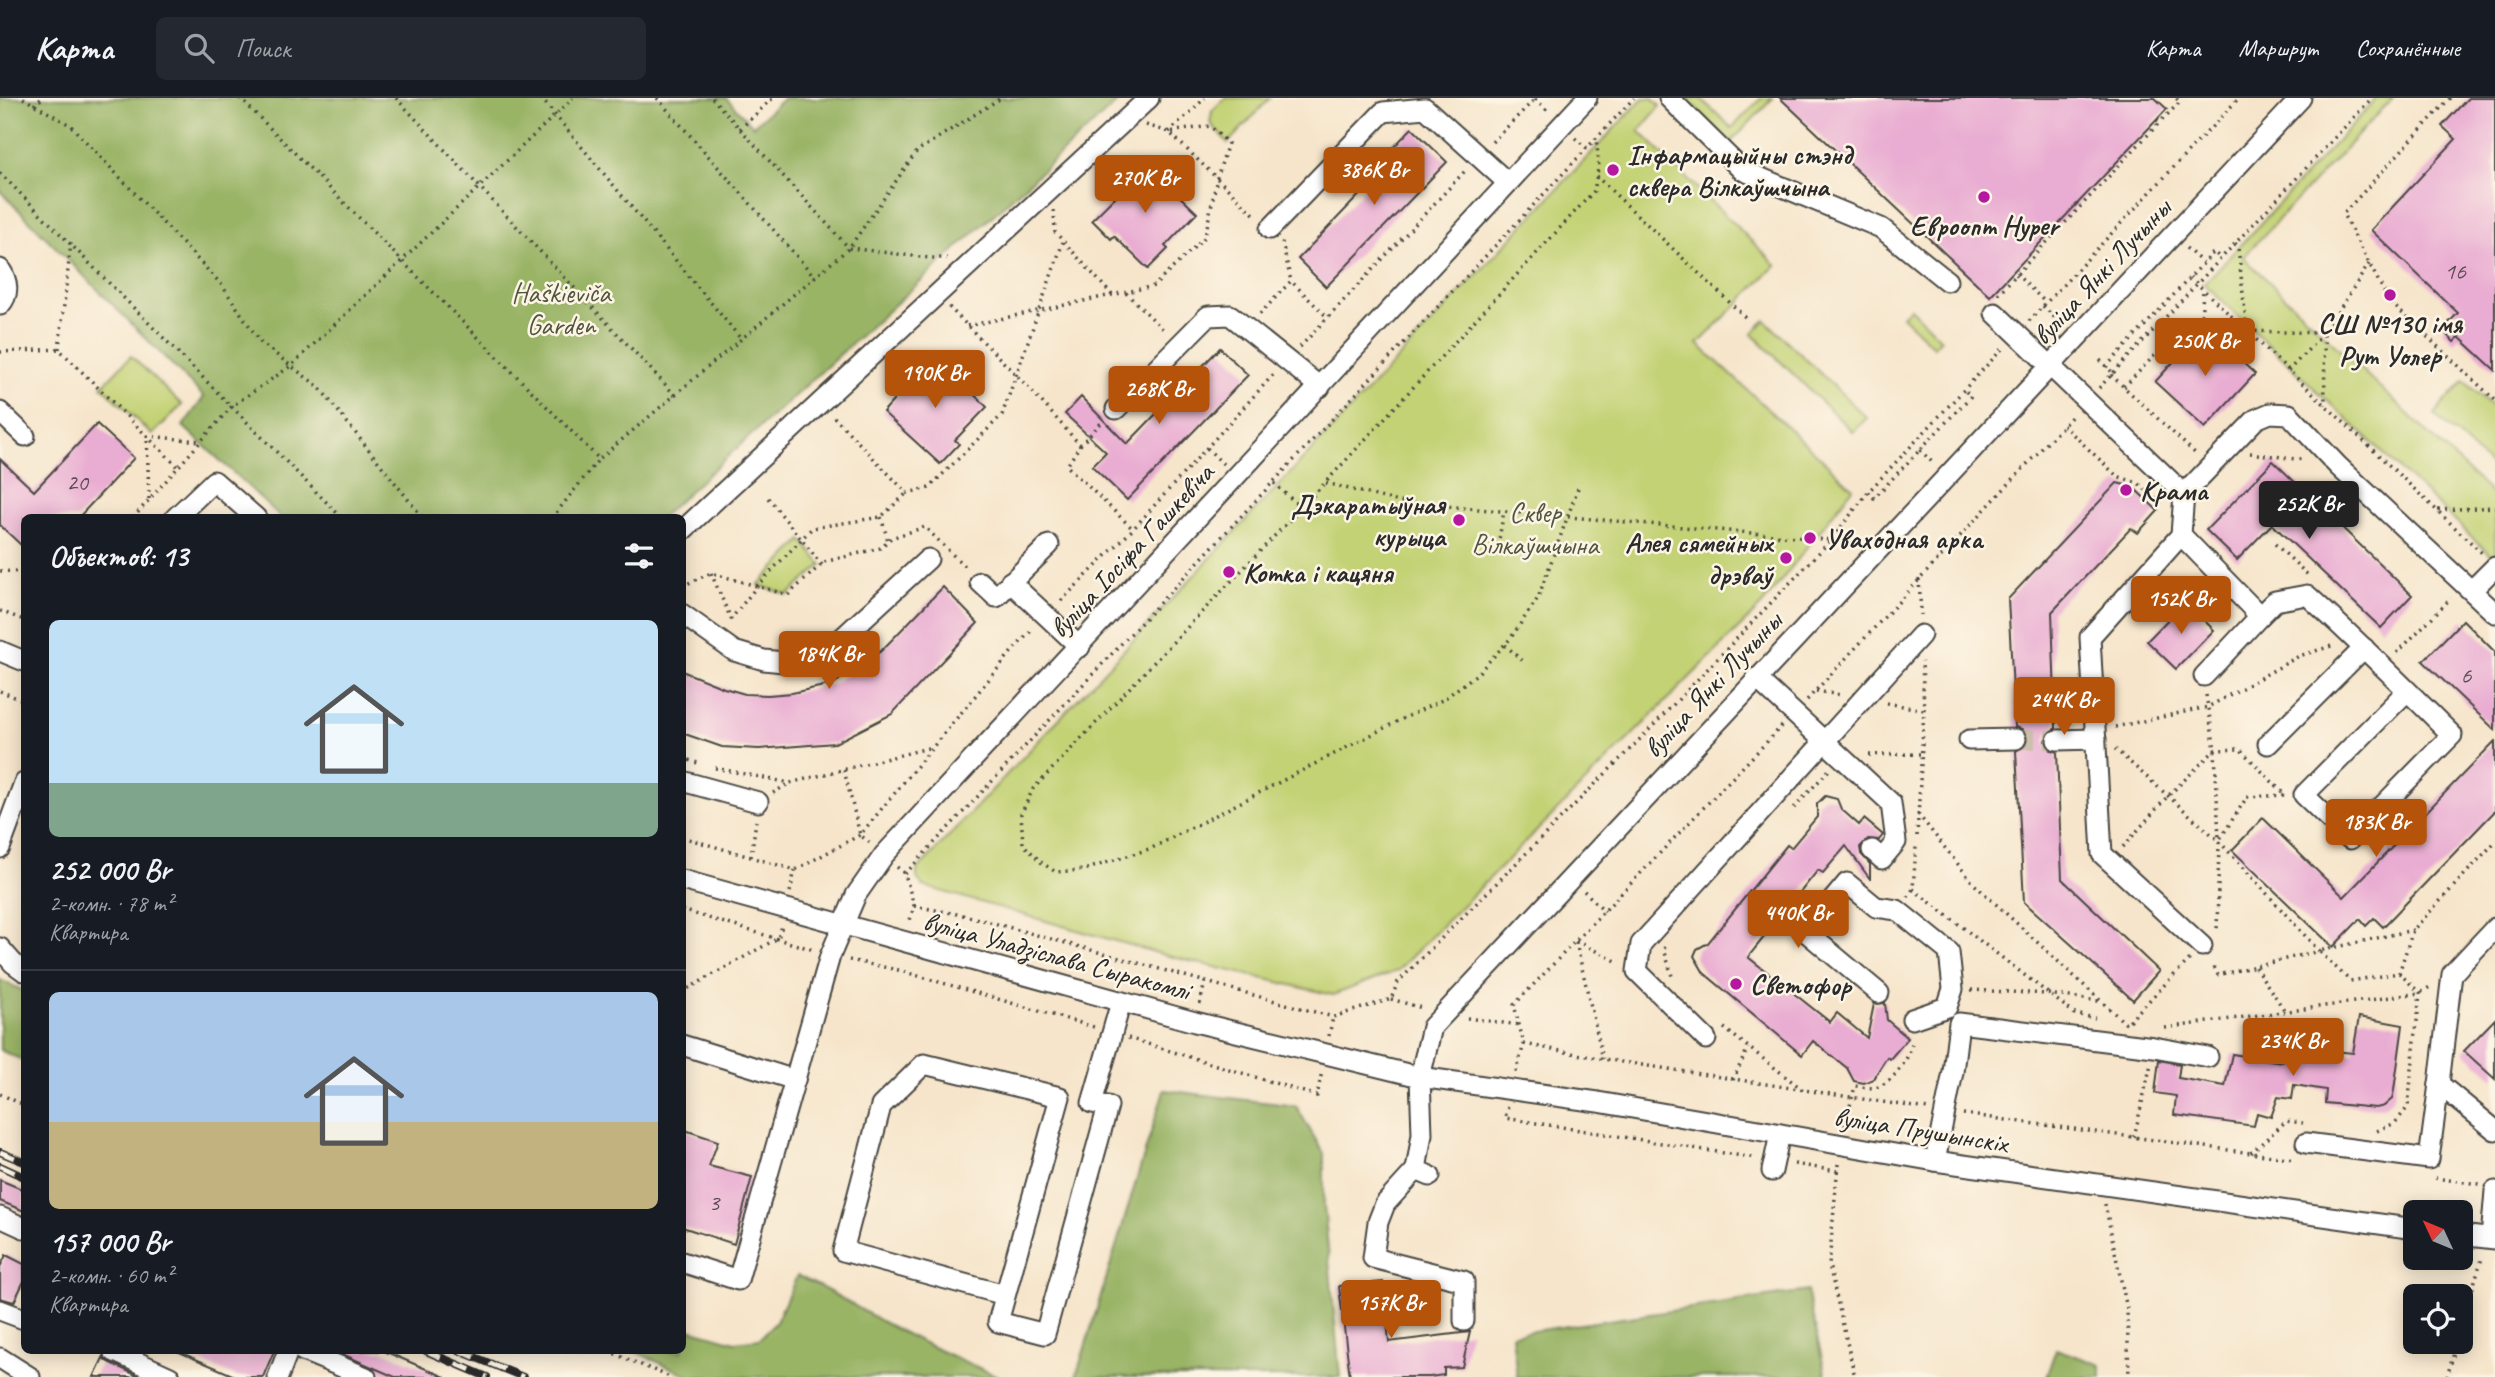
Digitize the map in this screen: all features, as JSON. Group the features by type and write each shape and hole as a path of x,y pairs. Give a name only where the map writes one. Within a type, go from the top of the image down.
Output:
{"street":[{"path":"686,527 1149,98"},
{"name":"вуліца Іосіфа Гашкевіча","path":"686,1263 738,1280 830,956 856,895 884,855 1587,98"},
{"path":"1669,98 1742,170 1881,228 1947,281"},
{"name":"вуліца Янкі Лучыны","path":"1464,1321 1464,1281 1373,1258 1378,1222 1385,1205 1423,1173 1420,1077 1432,1027 1569,877 2301,98"},
{"path":"1270,229 1383,112 1425,108 1507,183"},
{"path":"0,269 8,283 5,299 0,305"},
{"path":"1992,308 2184,494"},
{"path":"1115,409 1208,316 1230,315 1320,387"},
{"path":"0,412 24,436"},
{"path":"2202,946 2102,853 2090,637 2181,535 2184,494 2256,419 2270,413 2289,414 2338,466 2495,613"},
{"path":"179,514 214,481 251,514"},
{"path":"2181,535 2260,616"},
{"path":"981,582 996,597 1049,545"},
{"path":"686,617 734,651 764,660 793,663 841,640 928,559"},
{"path":"2472,590 2490,561"},
{"path":"1010,582 1080,647"},
{"path":"2204,676 2275,601 2307,595 2452,734 2350,839 2304,795 2407,691"},
{"path":"1711,1030 1637,971 1641,944 1921,635"},
{"path":"2268,744 2360,644"},
{"path":"0,651 21,660"},
{"path":"1756,678 1891,803 1896,842 1882,859 1872,850"},
{"path":"2057,740 2096,735"},
{"path":"1969,740 2016,739"},
{"path":"686,781 758,802"},
{"path":"0,848 21,791"},
{"name":"вуліца Уладзіслава Сыракомлі","path":"686,881 1121,1002 1420,1077"},
{"path":"1879,993 1806,932 1847,883 1876,907 1897,911 1949,952 1950,998 1959,1023 1953,1072 1935,1161"},
{"path":"2306,1143 2429,1159 2452,974 2495,928"},
{"path":"0,948 21,969"},
{"path":"1912,1019 1950,998"},
{"path":"1092,1103 1121,1002"},
{"path":"1959,1023 2154,1047 2208,1057"},
{"path":"686,1046 796,1080"},
{"path":"1004,1295 843,1251 881,1106 924,1064 1108,1106 1045,1334 998,1322 1060,1097"},
{"name":"вуліца Прушынскіх","path":"1420,1077 1598,1102 1935,1161 2403,1228"},
{"path":"2440,1083 2495,1129"},
{"path":"1773,1166 1780,1134"},
{"path":"2473,1236 2493,1238 2495,1191"},
{"path":"0,1217 21,1227"},
{"path":"0,1310 21,1318"},
{"path":"120,1354 170,1377"},
{"path":"278,1377 287,1354"},
{"path":"310,1354 366,1377"},
{"path":"0,1358 30,1377"}],"path":[{"path":"23,98 70,125 221,284 261,343 319,387 420,514"},
{"path":"34,105 42,98"},
{"path":"240,98 599,458"},
{"path":"396,98 675,395"},
{"path":"541,98 741,339"},
{"path":"136,514 232,406 291,366 573,98"},
{"path":"657,98 815,277"},
{"path":"712,98 849,248 947,258"},
{"path":"740,129 774,98"},
{"path":"555,514 599,458 849,248 917,151 1001,98"},
{"path":"1169,132 1205,98"},
{"path":"686,838 795,870 860,835 1014,649 1133,529 1287,360 1536,98"},
{"path":"905,874 1634,98"},
{"path":"1992,308 2016,274 2158,121 2180,102 2176,98"},
{"path":"844,770 860,835 905,874 914,906 968,916 1333,1017 1391,999 1398,982 1652,727 1830,540 1868,492 2239,98"},
{"path":"2099,360 2112,374 2372,98"},
{"path":"2450,98 2343,214 2389,302 2495,400"},
{"path":"967,326 1154,286 1205,237 1217,178 1228,143 1210,126 1169,132"},
{"path":"1169,132 1281,240 1291,281 1328,318"},
{"path":"1578,488 1538,598 1505,645 1478,673 1444,699 1152,848 1084,870 1056,872 1042,863 1023,844 1021,814 1032,789 1325,483 1594,191 1599,163 1596,138"},
{"path":"0,173 338,514"},
{"path":"1597,176 1745,317"},
{"path":"1053,187 1055,232 1112,295"},
{"path":"711,573 731,619 758,585 812,528 881,517 907,493 929,488 1002,415 1063,242"},
{"path":"59,349 71,243"},
{"path":"2235,243 2238,247 2245,329"},
{"path":"2106,367 2214,252 2220,258"},
{"path":"2288,371 2324,333 2369,264"},
{"path":"2016,274 2060,323"},
{"path":"2190,277 2490,561"},
{"path":"1247,328 1291,281"},
{"path":"2201,321 2203,290"},
{"path":"1125,292 1155,321"},
{"path":"937,295 1080,445"},
{"path":"2124,387 2189,320 2245,329 2324,333"},
{"path":"2324,333 2325,406"},
{"path":"0,352 59,349 177,466"},
{"path":"1868,492 1874,498 1945,424 1971,396 1964,390"},
{"path":"820,403 907,493"},
{"path":"1115,409 1080,445 1067,466 1133,529"},
{"path":"2063,425 2117,476 2138,483 2165,506"},
{"path":"147,436 200,441"},
{"path":"147,436 149,500"},
{"path":"1274,483 1300,507"},
{"path":"1325,483 1399,502 1830,540"},
{"path":"768,498 822,565"},
{"path":"2436,510 2495,507"},
{"path":"1498,545 1504,511"},
{"path":"881,517 888,541"},
{"path":"686,584 711,573 789,595 824,562 880,548 888,541 925,527 953,554"},
{"path":"0,571 21,572"},
{"path":"1897,911 1913,889 1922,754 1924,710 1919,579"},
{"path":"2393,657 2452,596"},
{"path":"0,611 21,619"},
{"path":"2096,735 2208,707 2299,656 2360,644"},
{"path":"1505,645 1523,661"},
{"path":"2204,676 2215,750 2219,841 2319,951 2350,981 2399,973"},
{"path":"0,691 21,700"},
{"path":"686,759 715,768 790,783 933,746"},
{"path":"2110,861 2167,797 2215,750 2240,749 2285,794 2247,797 2219,841"},
{"path":"1785,817 1842,756 1922,754"},
{"path":"751,857 758,802"},
{"path":"1918,814 1973,883"},
{"path":"2399,973 2413,930 2495,842"},
{"path":"1569,877 1605,911"},
{"path":"1913,889 2075,1014 2100,1019"},
{"path":"686,911 830,956 898,970"},
{"path":"2202,946 2218,975 2413,930"},
{"path":"686,990 778,938"},
{"path":"1673,939 1664,949 1675,986"},
{"path":"1576,941 1603,1059"},
{"path":"2255,967 2285,1011"},
{"path":"2399,973 2420,993"},
{"path":"2134,1137 2156,1029 2420,993 2452,974"},
{"path":"2374,1133 2395,1123 2408,1107 2420,993"},
{"path":"1950,998 2048,994 2101,1001"},
{"path":"1851,1096 1855,1086 1876,1088 1901,1067 1909,1056 1912,1045 1912,1019"},
{"path":"2113,1021 2136,1025"},
{"path":"1711,1030 1748,1048 1805,1091"},
{"path":"1733,1080 1748,1048"},
{"path":"0,1094 21,1104"},
{"path":"1505,1118 1773,1166 1837,1171 1829,1265 1855,1377"},
{"path":"2251,1153 2286,1121 2309,1123"},
{"path":"2101,1185 2127,1309 2129,1377"},
{"path":"2473,1285 2479,1264 2493,1238"},
{"path":"615,1354 670,1377"},
{"path":"2447,1377 2454,1354"}],"green space":[{"name":"Haškieviča Garden","path":"0,98 726,98 753,126 784,98 1122,98 664,514 278,514 183,426 204,397 0,191"},
{"path":"1225,98 1270,98 1228,143 1210,123 1212,111"},
{"name":"Сквер Вілкаўшчына","path":"1643,98 1652,98 1660,106 1639,131 1776,265 1698,344 1853,488 1763,604 1397,971 1333,995 1168,956 923,886 917,878 917,870"},
{"path":"1685,98 1700,98 1732,128 1761,98 1773,98 1731,142"},
{"path":"2377,98 2393,98 2243,257 2495,497 2495,559 2204,284"},
{"path":"1910,308 1941,339 1934,347 1902,316"},
{"path":"1765,320 1867,418 1853,432 1752,334"},
{"path":"131,356 182,405 152,435 102,386"},
{"path":"2464,381 2495,409 2495,470 2434,414"},
{"path":"802,540 822,565 788,595 758,585"},
{"path":"0,980 21,990 21,1060 0,1050"},
{"path":"1164,1090 1296,1106 1324,1154 1324,1206 1340,1377 1076,1377"},
{"path":"797,1276 915,1339 1000,1377 691,1377 641,1354 686,1354 686,1328 735,1342 759,1339 776,1322"},
{"path":"1807,1291 1826,1377 1517,1377 1512,1334"},
{"path":"2056,1349 2101,1365 2101,1377 2046,1377"}],"building":[{"name":"Евроопт Hyper","path":"1780,98 2155,98 2167,109 1990,296"},
{"path":"2468,98 2495,98 2495,370 2459,337 2454,342 2442,330 2458,313 2371,230 2456,139 2442,126"},
{"path":"1412,128 1447,162 1326,287 1298,259 1391,162 1385,156"},
{"path":"1143,161 1197,213 1165,246 1168,249 1148,269 1114,236 1111,239 1092,220 1117,195 1114,192"},
{"path":"2205,327 2255,374 2205,428 2155,382"},
{"path":"1220,348 1248,375 1127,500 1092,466 1106,452 1065,414 1081,397 1127,444"},
{"path":"934,356 987,407 955,440 959,444 940,464 883,412"},
{"path":"97,424 134,458 82,514 21,514 21,545 0,525 0,459 34,491"},
{"path":"2273,461 2412,595 2381,628 2272,524 2237,560 2206,530"},
{"path":"2117,483 2133,487 2158,511 2138,533 2131,528 2052,612 2056,728 2047,734 2045,741 2051,750 2057,752 2062,879 2159,971 2133,1000 2024,902 2016,751 2026,745 2028,738 2022,729 2015,727 2008,599"},
{"path":"943,587 978,623 892,714 835,743 759,749 722,747 686,734 686,673 745,694 792,693 833,684 881,651"},
{"path":"2185,602 2214,630 2176,669 2147,641"},
{"path":"2463,620 2495,652 2495,730 2423,661"},
{"path":"2495,741 2495,811 2383,927 2374,918 2366,926 2360,919 2333,947 2232,850 2263,818 2344,897"},
{"path":"1825,796 1837,799 1841,809 1859,825 1864,819 1883,835 1879,840 1868,839 1860,847 1861,854 1870,864 1870,879 1846,846 1823,873 1818,870 1748,957 1830,1022 1837,1013 1867,1038 1874,1004 1885,1003 1887,1020 1908,1038 1890,1059 1887,1057 1873,1079 1864,1083 1854,1081 1847,1068 1813,1041 1802,1055 1704,973 1694,956 1697,949 1708,943 1787,845 1791,848 1817,817 1817,804"},
{"path":"2359,1017 2403,1025 2392,1099 2384,1106 2376,1108 2325,1103 2326,1090 2294,1085 2292,1099 2278,1097 2271,1117 2257,1113 2254,1126 2174,1115 2176,1096 2155,1093 2159,1060 2180,1064 2178,1078 2225,1086 2232,1054 2282,1062 2284,1046 2353,1053"},
{"path":"2495,1019 2495,1079 2464,1051"},
{"path":"686,1130 718,1141 709,1166 752,1177 734,1244 686,1228"},
{"path":"0,1180 21,1189 21,1210 0,1201"},
{"path":"6,1255 21,1262 21,1287 14,1302 0,1298 0,1267"},
{"path":"1383,1282 1389,1342 1470,1332 1462,1367 1444,1368 1444,1375 1430,1377 1350,1377 1339,1286"},
{"path":"184,1354 273,1354 263,1377 237,1377"},
{"path":"342,1354 391,1354 445,1377 395,1377"},
{"path":"103,1358 108,1362 140,1377 94,1377"}],"tunnel":[{"path":"2016,739 2057,740"}],"railway":[{"path":"0,1152 21,1161"},
{"path":"0,1166 21,1176"},
{"path":"433,1354 487,1377"},
{"path":"467,1354 523,1377"}],"place":[{"name":"Інфармацыйны стэнд сквера Вілкаўшчына","path":"1613,170"},
{"name":"Евроопт Hyper","path":"1984,197"},
{"name":"СШ №130 імя Рут Уолер","path":"2390,295"},
{"name":"Крама","path":"2126,490"},
{"name":"Дэкаратыўная курыца","path":"1459,520"},
{"name":"Уваходная арка","path":"1810,538"},
{"name":"Алея сямейных дрэваў","path":"1786,558"},
{"name":"Котка і кацяня","path":"1229,572"},
{"name":"Светофор","path":"1736,984"}]}
